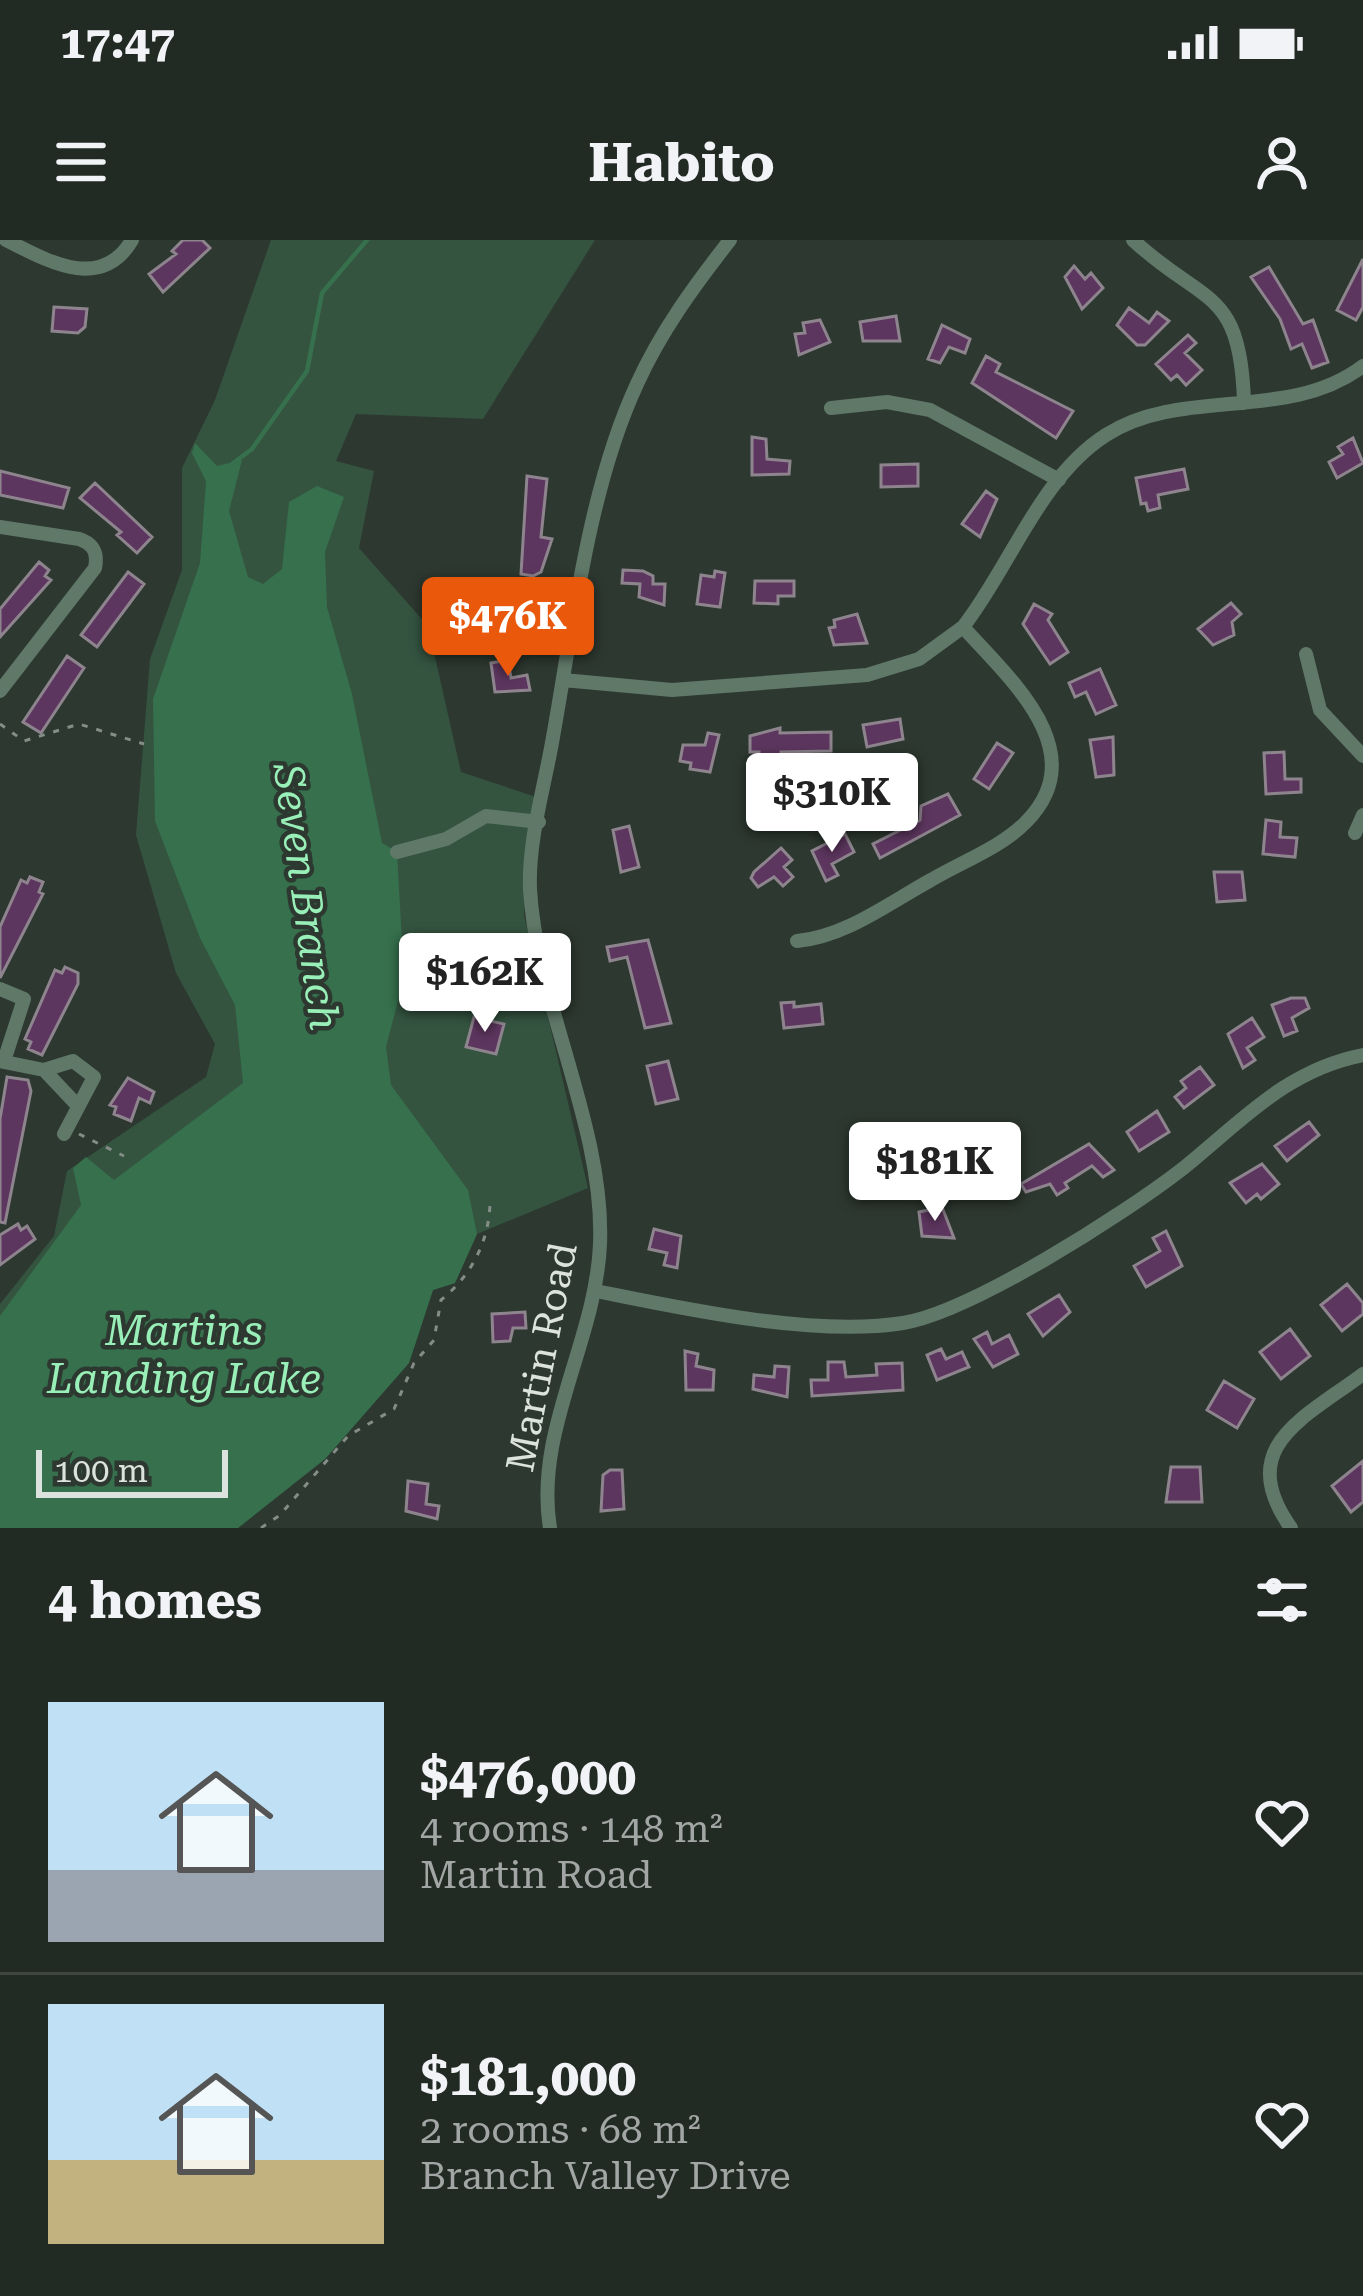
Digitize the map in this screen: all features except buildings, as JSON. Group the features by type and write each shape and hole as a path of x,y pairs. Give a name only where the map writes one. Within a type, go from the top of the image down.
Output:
{"street":[{"path":"6,240 54,264 85,270 109,263 132,240"},
{"name":"Martin Road","path":"550,1528 547,1493 553,1442 596,1292 597,1191 530,889 539,822 563,680 618,431 659,339 730,240"},
{"path":"1133,240 1204,290 1226,314 1243,353 1244,404"},
{"path":"563,680 672,690 867,675 919,659 963,627 1059,480 1089,446 1130,422 1293,398 1334,385 1363,366"},
{"path":"831,407 887,402 930,410 1059,480"},
{"path":"0,527 79,539 97,558 95,568 0,691"},
{"path":"797,941 834,933 1006,838 1041,803 1052,763 1044,722 963,627"},
{"path":"1306,654 1320,710 1363,756"},
{"path":"1354,833 1363,814"},
{"path":"397,852 446,838 486,816 539,822"},
{"path":"0,989 24,999 5,1032 2,1061 44,1070 74,1061 94,1077 65,1132"},
{"path":"596,1292 762,1318 875,1325 929,1316 968,1300 1137,1202 1276,1089 1325,1065 1363,1055"},
{"path":"44,1070 79,1106"},
{"path":"1291,1528 1273,1502 1265,1478 1269,1458 1284,1435 1363,1374"}],"path":[{"path":"0,724 24,741 79,724 144,744"},
{"path":"65,1132 124,1156"},
{"path":"261,1528 280,1515 348,1436 394,1409 414,1363 434,1340 441,1300 459,1286 489,1234 490,1203"}],"shaded area":[{"name":"Martins Landing Lake","path":"271,240 595,240 483,419 356,414 336,461 374,471 359,548 428,626 461,772 539,798 525,848 524,915 588,1188 477,1234 455,1283 433,1290 409,1363 325,1459 238,1528 0,1528 0,1304 54,1236 67,1171 206,1077 215,1044 176,973 136,835 150,659 182,570 182,468 215,400"}],"water":[{"name":"Martins Landing Lake","path":"195,443 217,466 242,460 229,511 248,577 263,584 282,569 289,502 317,486 344,497 325,552 327,607 352,694 382,843 397,852 404,978 386,1047 391,1085 468,1190 477,1234 455,1283 433,1290 409,1363 325,1459 238,1528 0,1528 0,1316 81,1205 73,1168 86,1157 114,1180 243,1083 235,1005 200,938 155,821 153,699 200,563 206,481 192,453"}],"waterway":[{"name":"Seven Branch","path":"232,464 252,449 307,371 322,293 367,240"}]}
